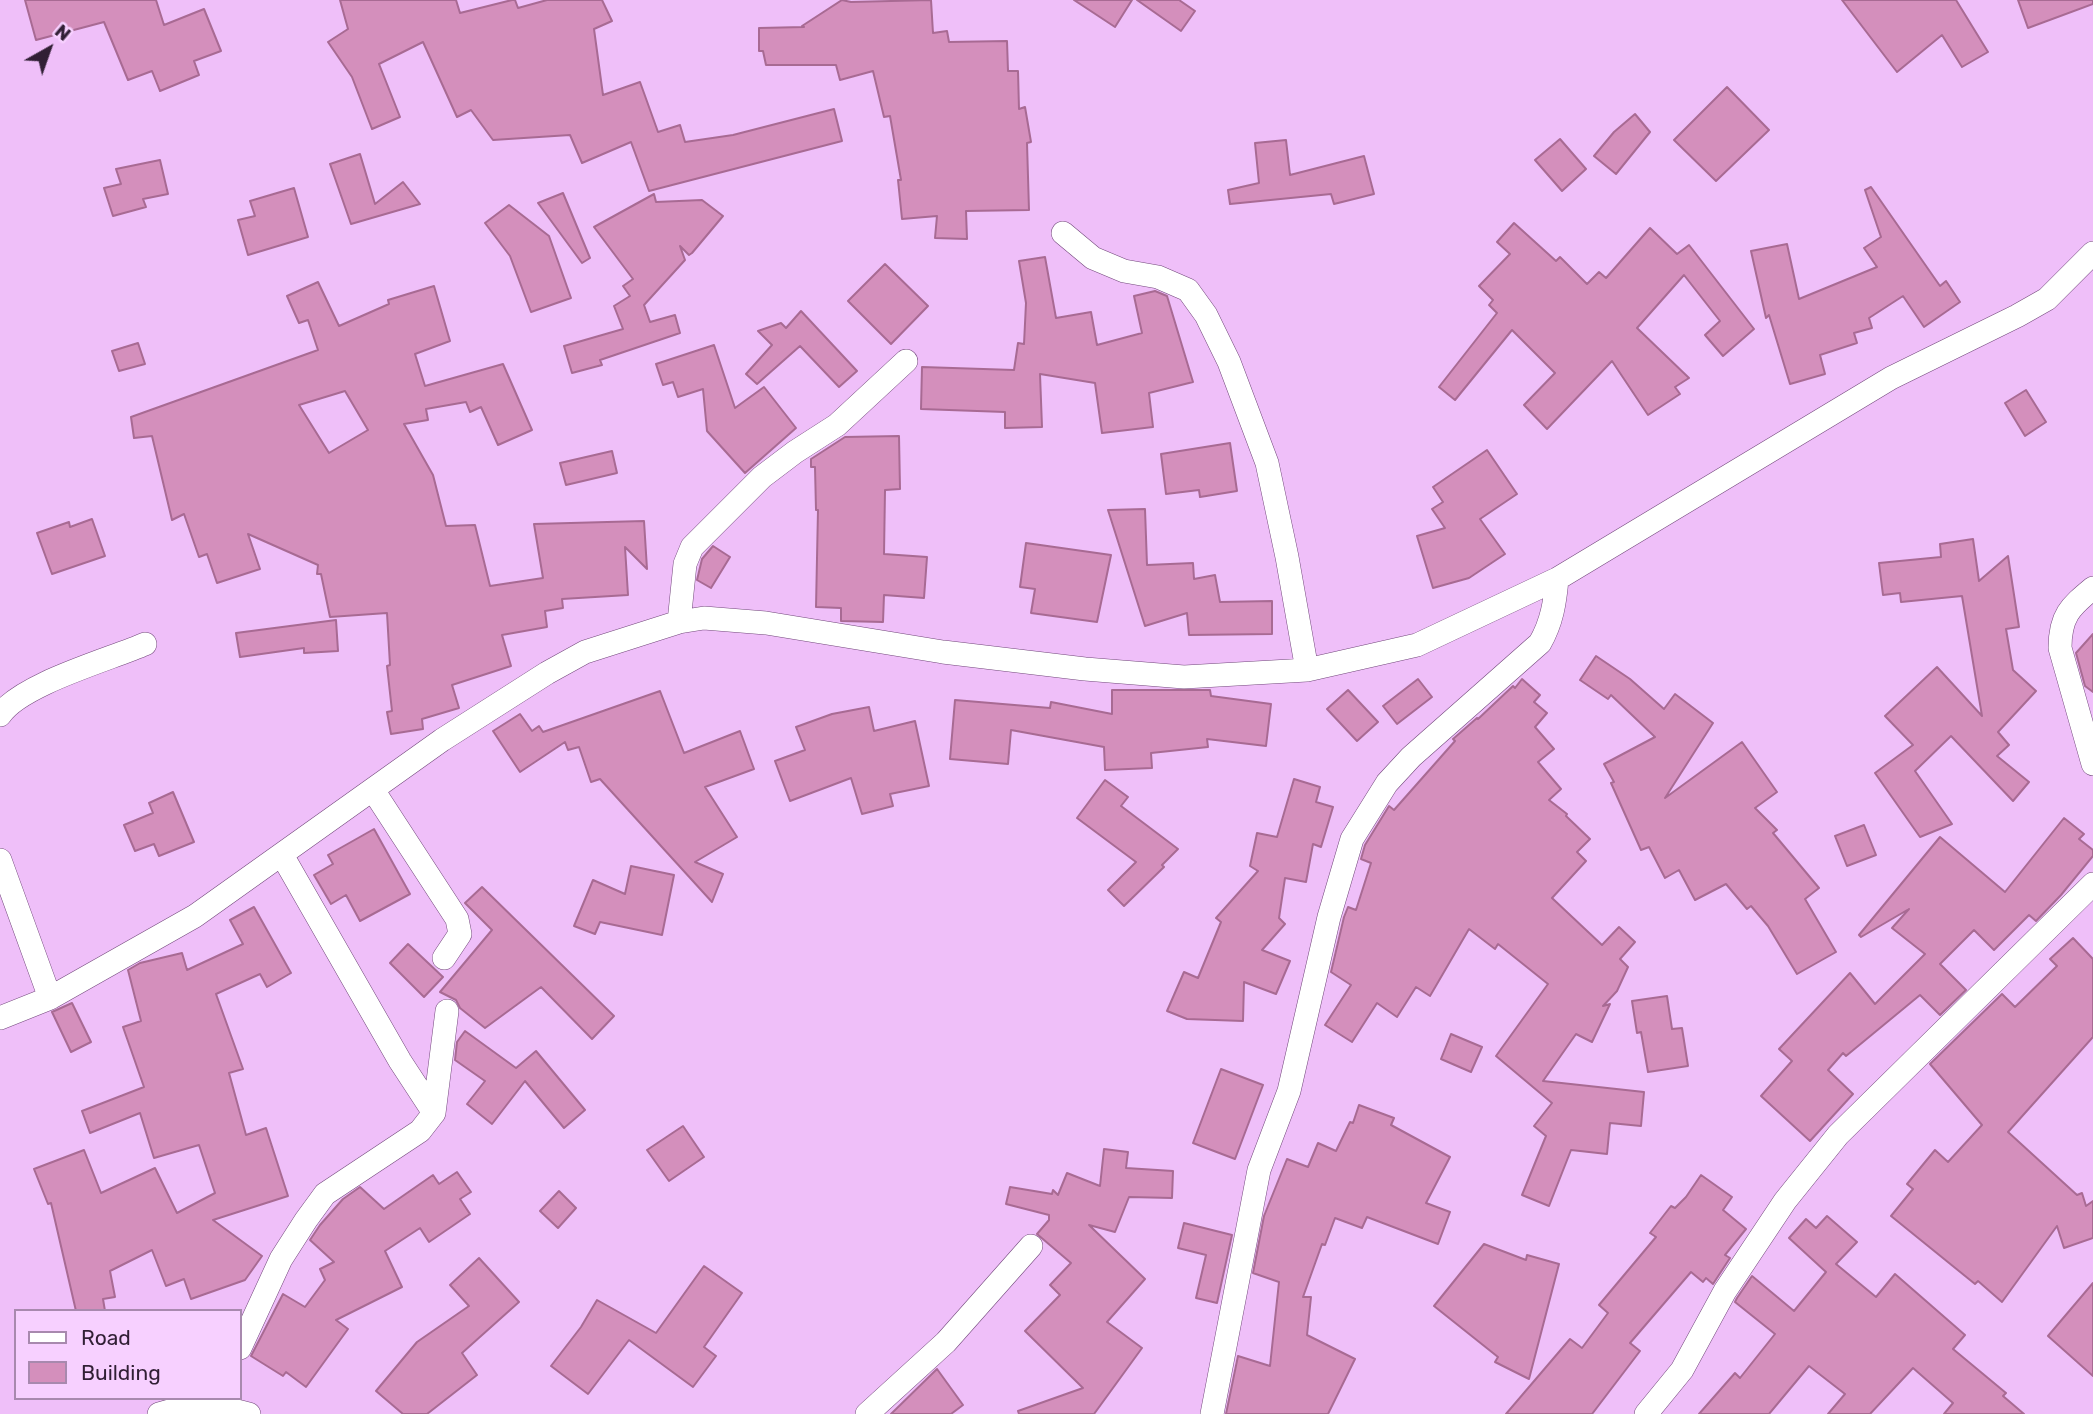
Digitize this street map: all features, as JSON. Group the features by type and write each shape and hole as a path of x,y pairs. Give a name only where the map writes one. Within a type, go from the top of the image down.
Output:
{"street":[{"path":"1063,233 1093,258 1124,271 1158,277 1188,290 1206,315 1229,362 1267,463 1307,670"},
{"path":"0,1018 50,998 195,916 442,740 585,652 679,622 704,618 740,620 943,652 1085,670 1185,677 1307,670 1417,645 1557,579 1891,378 2047,299 2093,253"},
{"path":"679,622 685,564 692,547 762,477 837,425 906,362"},
{"path":"1212,1414 1259,1170 1289,1091 1329,917 1352,839 1387,783 1411,757 1540,643 1548,629 1555,605 1557,579"},
{"path":"2093,588 2074,604 2063,619 2060,633 2060,648 2093,764"},
{"path":"0,715 17,697 45,683 145,644"},
{"path":"373,790 457,919 460,934 444,958"},
{"path":"282,855 400,1060 434,1113"},
{"path":"0,860 50,998"},
{"path":"1646,1414 1682,1370 1725,1291 1785,1201 1838,1135 2093,884"},
{"path":"242,1344 281,1259 325,1194 420,1131 434,1113 446,1011"},
{"path":"867,1414 946,1342 1031,1246"},
{"path":"159,1414 215,1401 248,1414"}],"building":[{"path":"25,0 156,0 164,25 204,9 221,51 194,61 199,75 160,91 152,71 128,80 104,22 36,40"},
{"path":"340,0 456,0 460,13 512,0 515,0 518,8 547,0 602,0 612,21 594,29 603,95 640,82 658,132 680,125 685,142 733,135 834,109 842,141 649,191 631,142 582,163 570,135 493,140 471,110 457,117 423,42 379,64 400,117 372,129 352,77 328,42 348,29"},
{"path":"842,0 931,0 933,33 947,31 949,42 1007,41 1008,71 1018,71 1019,109 1025,107 1031,142 1027,143 1029,210 966,211 967,239 935,238 937,216 902,219 898,180 901,180 890,116 884,117 873,71 840,80 836,65 766,65 763,51 759,51 759,28 804,27 802,26"},
{"path":"1074,0 1132,0 1115,27"},
{"path":"1137,0 1179,0 1195,11 1181,31"},
{"path":"1842,0 1956,0 1988,52 1962,67 1942,35 1897,72"},
{"path":"2018,0 2093,0 2093,4 2028,28"},
{"path":"1727,87 1769,130 1716,181 1674,140"},
{"path":"1635,114 1650,132 1616,174 1594,156 1614,132"},
{"path":"1560,139 1586,169 1562,191 1535,160"},
{"path":"1286,140 1290,175 1364,156 1374,194 1334,204 1331,194 1230,204 1228,190 1259,183 1255,143"},
{"path":"360,154 375,204 403,182 420,204 351,224 330,164"},
{"path":"160,160 168,194 143,199 146,207 113,216 104,188 121,184 116,169"},
{"path":"1871,187 1940,286 1946,281 1960,302 1924,327 1903,296 1869,318 1872,328 1854,333 1857,343 1820,355 1825,374 1790,384 1769,315 1766,318 1751,251 1787,244 1799,299 1877,267 1864,248 1881,237 1865,190"},
{"path":"294,188 308,237 248,255 238,220 255,216 250,201"},
{"path":"563,193 590,258 582,263 538,203"},
{"path":"654,194 656,202 702,200 723,216 692,253 689,255 680,246 685,260 644,305 650,322 675,315 680,333 600,360 602,365 572,373 564,346 623,329 614,306 630,296 623,286 633,279 594,227"},
{"path":"509,205 549,236 571,298 531,312 510,256 485,223"},
{"path":"1514,223 1556,261 1560,257 1587,284 1599,272 1606,278 1650,228 1677,254 1689,245 1754,329 1723,356 1705,335 1720,321 1684,275 1637,328 1689,378 1675,387 1680,394 1648,415 1612,361 1547,429 1524,405 1555,373 1512,330 1455,400 1439,387 1497,313 1489,305 1493,300 1479,286 1510,254 1497,242"},
{"path":"1045,257 1056,318 1091,312 1097,345 1142,333 1134,296 1155,291 1167,296 1193,382 1149,393 1153,427 1102,433 1095,383 1040,374 1042,427 1005,428 1005,412 921,409 922,367 1014,370 1018,343 1024,344 1026,303 1019,261"},
{"path":"885,264 928,306 891,344 848,301"},
{"path":"318,282 339,326 389,304 388,300 434,286 450,341 415,354 425,386 503,364 532,430 498,445 481,407 470,412 466,402 426,409 428,420 404,424 433,475 446,526 475,525 490,586 543,578 534,524 644,521 647,569 625,547 628,595 562,599 563,608 545,611 547,627 502,635 511,666 452,685 459,708 422,719 423,729 391,734 387,712 392,711 387,666 390,665 387,613 330,617 321,574 317,574 318,565 248,534 260,569 217,583 207,554 199,557 184,514 172,520 152,436 134,438 131,417 318,350 308,320 299,323 287,296","holes":["345,391 368,430 329,453 299,405"]},
{"path":"801,311 857,371 839,387 800,346 757,384 746,374 772,345 758,331 781,323 786,328"},
{"path":"138,343 145,364 119,371 112,351"},
{"path":"714,345 735,408 764,387 796,428 745,473 707,431 703,389 678,397 673,382 663,385 656,364"},
{"path":"2026,390 2046,422 2025,436 2005,403"},
{"path":"899,436 900,489 885,490 884,554 927,557 924,598 884,595 883,622 841,621 841,608 816,607 818,510 815,467 811,467 811,459 845,437"},
{"path":"1230,443 1237,491 1200,497 1199,490 1166,494 1161,454"},
{"path":"1487,450 1517,494 1480,519 1505,554 1469,578 1433,588 1417,536 1445,528 1432,509 1443,502 1433,487"},
{"path":"612,451 617,473 566,485 560,463"},
{"path":"1145,509 1147,565 1193,563 1194,579 1215,575 1220,602 1272,601 1272,634 1189,635 1187,613 1145,626 1108,510"},
{"path":"92,519 105,556 52,574 37,533 69,522 70,527"},
{"path":"1973,539 1979,581 2008,556 2019,627 2006,629 2013,670 2036,691 1998,732 2009,745 1997,756 2029,782 2013,801 1951,736 1915,771 1952,824 1920,837 1875,773 1913,745 1885,716 1937,667 1982,716 1962,596 1901,602 1900,593 1883,595 1879,563 1941,557 1940,544"},
{"path":"1026,543 1111,555 1097,622 1031,613 1035,589 1020,587"},
{"path":"713,546 730,557 711,588 697,580 702,559"},
{"path":"336,620 338,651 304,653 304,648 240,657 236,633"},
{"path":"2093,634 2093,692 2085,686 2076,653"},
{"path":"1596,656 1630,679 1664,709 1675,694 1713,723 1665,798 1742,742 1777,792 1755,808 1777,830 1773,833 1819,888 1805,899 1836,952 1797,974 1768,926 1751,906 1747,909 1726,884 1695,900 1679,870 1665,878 1649,847 1641,850 1604,764 1655,737 1611,695 1608,699 1580,680"},
{"path":"1418,679 1432,697 1397,724 1383,706"},
{"path":"1522,679 1540,695 1534,702 1547,713 1535,727 1554,749 1538,762 1561,789 1549,800 1567,814 1590,839 1577,852 1586,861 1552,898 1602,945 1619,927 1635,942 1620,959 1628,967 1617,991 1603,1006 1610,1004 1592,1042 1576,1034 1543,1081 1644,1092 1641,1126 1610,1123 1607,1154 1571,1150 1549,1206 1522,1195 1546,1136 1534,1126 1552,1103 1496,1056 1548,984 1498,944 1495,949 1469,929 1430,996 1416,987 1397,1017 1377,1003 1352,1042 1325,1025 1351,985 1331,972 1344,917 1348,907 1356,910 1371,863 1361,859 1365,845 1389,806 1394,810 1455,741 1453,739 1513,686 1515,688"},
{"path":"1112,690 1210,690 1211,696 1271,704 1266,746 1207,739 1208,747 1151,753 1152,768 1105,770 1104,747 1011,730 1008,764 950,759 955,700 1050,708 1051,702 1112,714"},
{"path":"1348,690 1378,722 1357,741 1327,709"},
{"path":"660,691 684,753 740,731 754,769 705,787 737,837 695,862 723,874 712,902 600,779 591,782 579,747 568,750 565,742 520,772 493,731 520,714 532,731 539,726 543,732"},
{"path":"869,707 874,731 915,721 929,786 890,794 893,806 862,814 851,778 790,801 775,761 805,750 796,727 832,714"},
{"path":"1294,779 1320,787 1316,802 1333,807 1321,847 1313,844 1306,882 1285,878 1279,918 1285,924 1262,950 1290,961 1276,994 1244,982 1243,1021 1187,1019 1167,1011 1184,972 1198,978 1221,922 1216,918 1258,871 1250,866 1257,833 1277,837"},
{"path":"1105,780 1128,797 1121,806 1178,849 1162,865 1164,867 1124,906 1108,890 1136,862 1077,818"},
{"path":"173,792 194,842 159,856 154,844 135,851 124,825 153,813 149,803"},
{"path":"2064,818 2084,834 2079,839 2093,850 2093,856 2036,921 2029,915 1994,950 1974,930 1940,964 1966,990 1940,1015 1920,995 1846,1056 1843,1053 1828,1070 1853,1094 1810,1141 1761,1096 1792,1061 1779,1049 1850,973 1875,1004 1925,954 1892,928 1909,909 1861,937 1859,935 1940,837 2005,892"},
{"path":"1864,825 1876,855 1847,866 1835,836"},
{"path":"374,829 410,894 360,921 346,895 331,904 314,875 333,864 328,855"},
{"path":"631,866 674,875 662,935 600,922 595,934 574,926 593,880 625,894"},
{"path":"482,887 614,1016 592,1039 541,987 485,1028 460,1008 456,1000 440,992 492,930 465,903"},
{"path":"254,907 291,973 267,987 260,974 216,994 243,1069 229,1073 246,1135 266,1128 288,1196 213,1220 262,1256 245,1280 191,1299 184,1279 166,1286 152,1250 110,1271 115,1297 103,1299 105,1309 76,1309 51,1203 48,1204 34,1169 84,1150 101,1193 155,1168 177,1213 215,1193 199,1145 154,1158 140,1113 90,1133 82,1111 144,1087 123,1027 141,1021 128,970 140,963 182,953 187,970 243,944 230,920"},
{"path":"2073,938 2093,959 2093,1037 2008,1132 2077,1195 2082,1193 2086,1206 2093,1201 2093,1238 2064,1248 2057,1226 2002,1302 1978,1281 1975,1284 1891,1216 1913,1189 1907,1184 1935,1150 1948,1162 1982,1125 1930,1064 2002,994 2015,1007 2057,966 2050,959"},
{"path":"408,944 443,977 424,997 390,963"},
{"path":"1667,996 1672,1029 1682,1028 1688,1066 1648,1072 1641,1032 1637,1033 1632,1001"},
{"path":"72,1003 91,1042 71,1052 52,1012"},
{"path":"465,1031 516,1068 536,1051 585,1110 564,1128 525,1081 492,1124 467,1104 485,1081 455,1060 457,1042"},
{"path":"1451,1034 1482,1047 1471,1072 1441,1059"},
{"path":"1221,1069 1263,1085 1235,1159 1193,1143"},
{"path":"1359,1105 1394,1118 1391,1125 1450,1157 1426,1203 1450,1212 1438,1244 1367,1217 1362,1228 1335,1218 1325,1245 1322,1244 1303,1297 1311,1297 1307,1335 1355,1359 1328,1414 1226,1414 1238,1356 1270,1366 1279,1282 1253,1273 1264,1216 1287,1159 1308,1167 1318,1143 1336,1151 1350,1122 1353,1123"},
{"path":"683,1126 704,1157 669,1181 647,1150"},
{"path":"1104,1149 1128,1152 1126,1168 1173,1171 1172,1198 1129,1197 1115,1232 1089,1225 1145,1279 1107,1322 1142,1348 1094,1414 1019,1414 1018,1411 1083,1388 1025,1331 1060,1295 1050,1285 1071,1263 1037,1234 1049,1220 1049,1215 1006,1204 1010,1187 1052,1194 1053,1190 1058,1195 1067,1173 1100,1186"},
{"path":"457,1172 471,1192 460,1199 470,1214 429,1242 420,1228 385,1251 402,1287 336,1320 348,1329 306,1387 286,1372 283,1376 251,1356 283,1294 305,1307 325,1280 320,1269 334,1262 310,1240 343,1199 360,1187 384,1209 433,1175 439,1184"},
{"path":"1701,1175 1732,1197 1723,1210 1746,1229 1725,1255 1730,1258 1713,1284 1706,1278 1703,1282 1691,1272 1630,1343 1640,1351 1592,1414 1506,1414 1570,1339 1582,1348 1608,1313 1599,1305 1656,1237 1650,1233 1671,1206 1675,1208 1686,1197"},
{"path":"559,1191 576,1208 558,1228 540,1211"},
{"path":"1827,1216 1857,1242 1836,1264 1876,1297 1895,1274 1965,1335 1953,1349 2006,1393 2003,1396 2024,1414 1944,1414 1953,1403 1913,1368 1870,1414 1828,1414 1845,1394 1809,1366 1769,1414 1699,1414 1735,1373 1740,1378 1775,1334 1735,1302 1737,1298 1752,1276 1794,1311 1826,1272 1789,1238 1806,1219 1816,1228"},
{"path":"1184,1223 1232,1235 1217,1303 1196,1298 1206,1255 1178,1248"},
{"path":"1484,1244 1526,1260 1527,1255 1559,1264 1529,1379 1495,1362 1498,1357 1434,1306"},
{"path":"479,1258 519,1302 462,1353 477,1375 427,1414 403,1414 376,1391 417,1342 469,1306 450,1285"},
{"path":"704,1266 742,1293 704,1347 716,1356 693,1387 629,1340 588,1394 551,1366 581,1327 597,1300 656,1333"},
{"path":"2093,1283 2093,1376 2048,1336"},
{"path":"937,1369 963,1405 951,1414 891,1414"}]}
